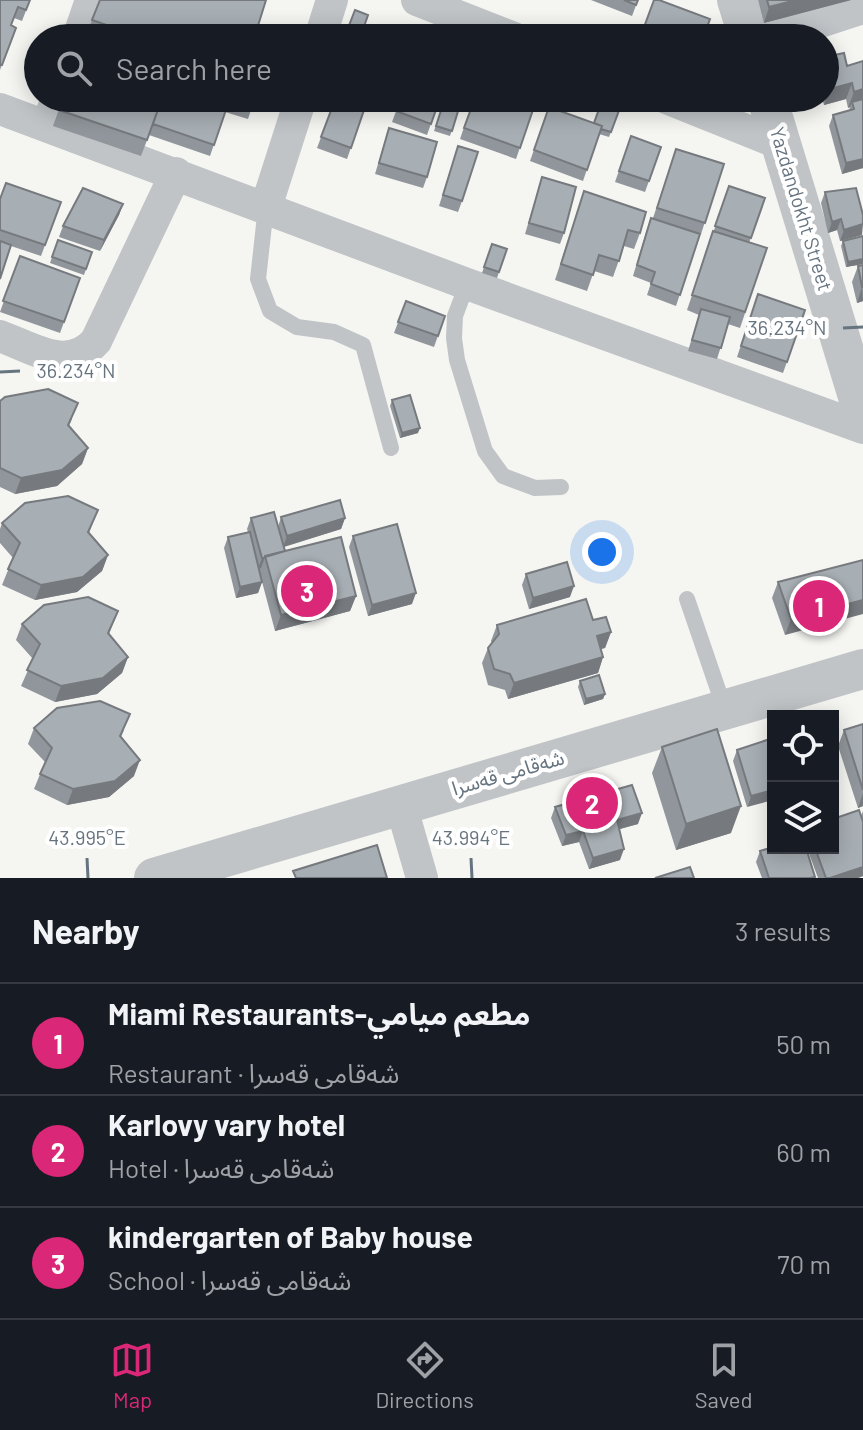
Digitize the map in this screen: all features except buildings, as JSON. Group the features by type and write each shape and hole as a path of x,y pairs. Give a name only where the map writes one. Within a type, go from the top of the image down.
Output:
{"street":[{"path":"83,24 91,0"},
{"path":"324,24 332,0"},
{"path":"417,0 478,24"},
{"path":"737,0 745,24"},
{"path":"814,24 863,8"},
{"path":"0,109 24,110"},
{"path":"52,112 176,173 467,284 863,428"},
{"path":"266,207 297,112"},
{"path":"701,112 781,144"},
{"name":"Yazdandokht Street","path":"771,112 863,413"},
{"path":"0,336 65,358 88,350 96,341 176,173"},
{"name":"شەقامی قەسرا","path":"174,875 863,669"},
{"path":"401,805 422,878"}],"lane":[{"path":"266,207 258,279 270,311 297,327 334,332 363,345 391,448"},
{"path":"467,284 455,316 454,338 457,360 485,451 503,476 535,488 561,487"},
{"path":"687,599 725,710"}],"place":[{"name":"kindergarten of Baby house","path":"307,591"},
{"name":"Miami Restaurants-مطعم ميامي","path":"819,606"},
{"name":"Karlovy vary hotel","path":"592,803"}]}
